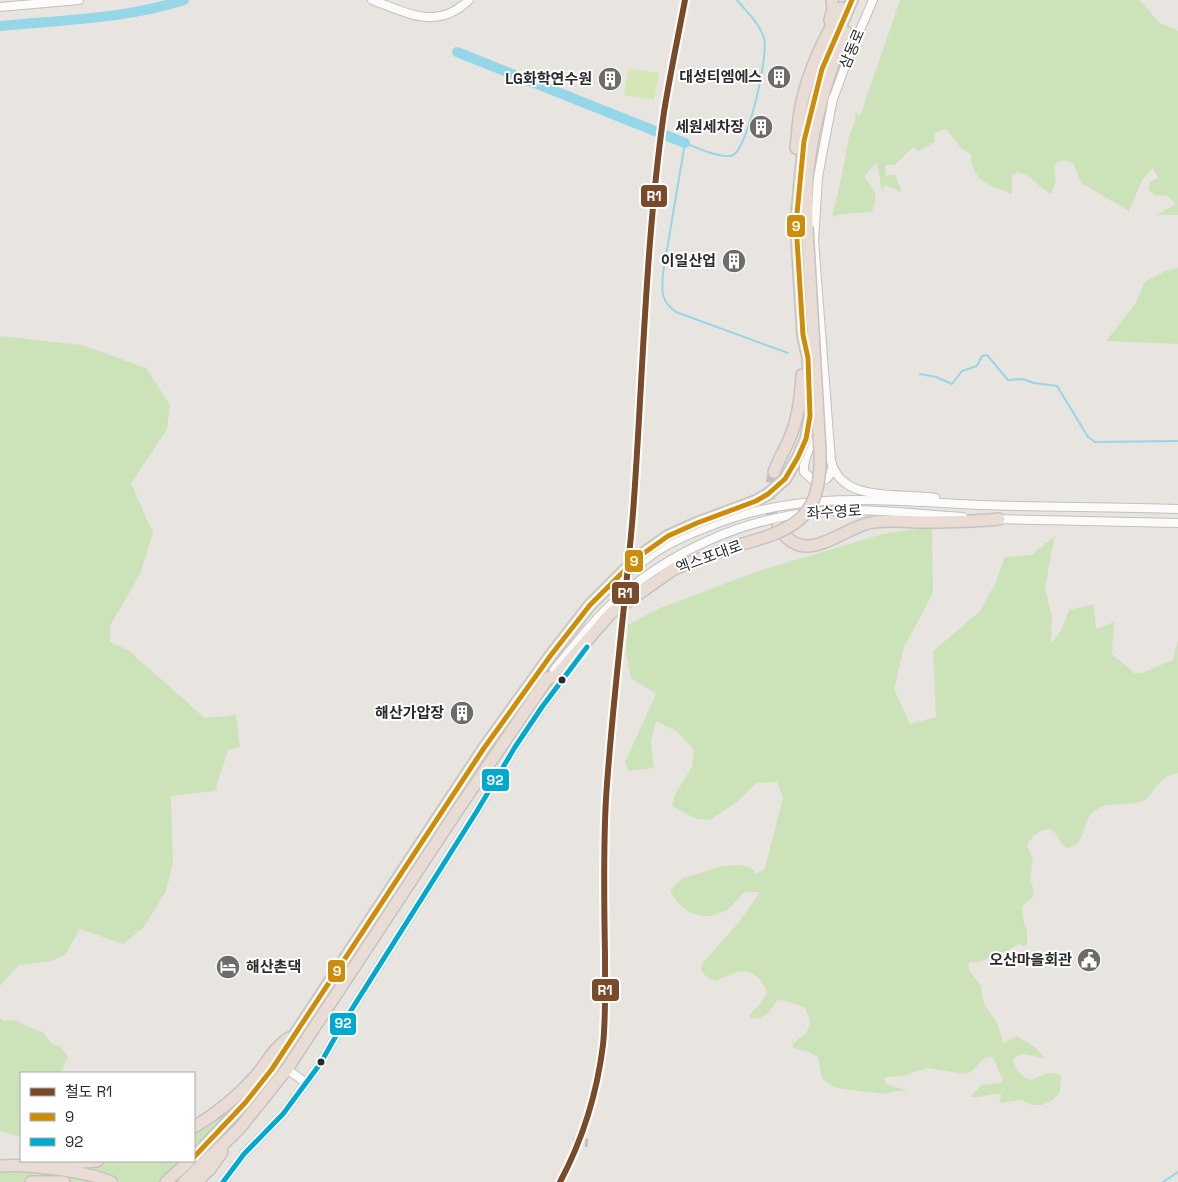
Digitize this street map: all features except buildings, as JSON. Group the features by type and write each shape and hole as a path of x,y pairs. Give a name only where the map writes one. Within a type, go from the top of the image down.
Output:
{"highway":[{"path":"832,0 836,36"},
{"path":"836,36 846,0"},
{"path":"836,36 852,0"},
{"path":"836,36 861,0"},
{"name":"엑스포대로","path":"184,1182 239,1129 287,1069 456,810 548,678 562,674 611,613 674,569 732,547 772,536 787,529 801,518 814,499 819,483 820,451 801,225 808,193 808,170 818,115 829,74 836,36"},
{"name":"엑스포대로","path":"195,1156 245,1103 272,1069 503,720 585,611 636,558 668,536 756,501 779,486 798,457 806,439 810,416 808,358 803,335 801,225 806,133 822,69 836,36"},
{"path":"774,472 791,436 799,408 802,384 803,335"},
{"path":"778,527 792,541 800,545 810,546 825,542 856,527 878,521 964,522 999,519"},
{"path":"195,1126 234,1099 255,1077 279,1046 297,1033"},
{"path":"196,1182 210,1169 239,1129"},
{"path":"2,1166 85,1162"},
{"path":"166,1182 188,1162"},
{"path":"2,1166 61,1170 111,1182"},
{"path":"31,1182 64,1182"}],"street":[{"path":"0,7 78,0"},
{"path":"372,0 414,15 432,18 455,12 469,0"},
{"name":"삼동로","path":"833,98 873,0"},
{"path":"808,193 817,146 833,98"},
{"path":"833,98 818,178 814,241 826,418 832,468 840,481 860,491 934,498 951,504"},
{"path":"810,416 815,432 804,462 804,472 812,480 822,481 828,477 832,468"},
{"name":"좌수영로","path":"617,579 654,554 700,530 733,518 811,501 846,499 951,504 1178,509"},
{"name":"좌수영로","path":"548,678 584,632 616,599 673,558 690,548 725,533 782,517 825,511 866,511 999,519 1178,523"},
{"path":"223,1182 244,1154 283,1114 306,1083 323,1053 477,811 515,746 562,674 592,642"},
{"path":"287,1069 306,1083"},
{"path":"276,1108 283,1114"}],"green space":[{"path":"900,0 1139,0 1160,23 1178,31 1178,215 1156,215 1176,204 1168,196 1155,195 1149,190 1150,181 1158,178 1153,168 1142,180 1129,211 1081,183 1073,163 1064,160 1057,162 1054,169 1056,181 1051,194 1031,178 1017,172 1012,175 1012,194 989,185 978,177 974,171 971,154 962,149 946,129 934,133 935,142 918,151 913,147 895,165 885,165 886,176 895,174 902,193 885,185 882,192 877,162 864,177 875,193 872,212 842,214 832,217 849,137 855,123 855,111 860,116"},
{"path":"629,68 659,73 654,100 624,95"},
{"path":"1178,268 1178,344 1106,341 1135,304 1145,282 1163,272"},
{"path":"0,336 82,345 146,368 170,405 167,429 131,483 153,533 140,574 110,626 110,642 128,650 205,718 236,715 240,747 228,750 215,791 171,796 173,863 166,891 144,927 123,944 80,929 65,955 51,961 19,965 0,986"},
{"path":"932,526 933,593 904,647 894,689 910,724 936,717 933,651 980,611 995,584 1005,557 1031,555 1058,534 1054,539 1045,588 1052,617 1051,644 1061,630 1069,610 1094,604 1096,629 1114,622 1112,654 1134,673 1142,673 1173,660 1178,639 1178,773 1163,780 1148,798 1139,802 1133,804 1112,804 1099,808 1092,813 1080,839 1073,846 1067,848 1064,846 1051,829 1043,830 1036,834 1030,840 1027,847 1033,858 1030,879 1034,891 1033,897 1022,907 1027,931 1027,945 1023,947 1020,943 1005,952 994,952 984,960 968,964 970,972 980,984 984,1004 998,1024 1003,1043 1017,1036 1036,1048 1045,1058 1024,1054 1016,1056 1013,1060 1019,1072 1031,1080 1049,1073 1061,1076 1060,1092 1053,1100 1041,1105 1032,1105 1022,1100 1001,1103 999,1099 1002,1095 998,1094 970,1097 981,1085 1001,1083 1003,1080 993,1058 990,1057 983,1059 972,1071 965,1074 928,1068 884,1079 887,1084 908,1091 894,1091 885,1094 843,1089 832,1086 822,1079 818,1057 809,1052 793,1048 793,1043 809,1028 809,1019 804,1007 778,999 764,1016 750,1019 749,1015 759,1005 767,992 758,978 745,971 731,974 716,981 708,978 701,971 701,965 739,922 760,892 744,892 728,909 711,916 702,916 687,911 680,905 670,890 683,878 723,866 739,865 749,867 757,874 765,868 783,798 777,782 756,783 738,801 710,820 696,819 672,806 675,794 692,767 694,750 676,731 656,721 651,742 654,768 629,771 625,762 656,694 631,678 626,653 628,625 658,609 761,570 883,534"},
{"path":"0,1017 4,1021 16,1020 43,1032 52,1044 59,1046 68,1056 60,1072 20,1072 20,1137 0,1131"},
{"path":"234,1099 251,1114 195,1182 0,1182 0,1166 78,1162 195,1162 195,1126"}],"waterway":[{"path":"0,26 116,15 184,0"},
{"path":"737,0 756,23 764,38 765,47 756,100 745,136 739,149 733,155 722,156 685,143 663,273 662,291 667,304 676,312 788,353"},
{"path":"457,52 685,143"},
{"path":"920,374 936,377 952,384 962,371 977,366 982,356 987,355 1008,380 1023,379 1034,383 1057,386 1088,437 1095,442 1178,441"},
{"path":"1163,1182 1178,1172"}],"tunnel":[{"path":"774,472 770,507 778,527"},
{"path":"573,1142 588,1143"}],"rail line":[{"name":"R1","path":"560,1182 576,1149 588,1115 597,1081 603,1045 605,1023 604,838 606,799 633,513 653,212 664,112 685,0"}],"transit line":[{"name":"9","path":"195,1156 245,1103 272,1069 484,748 551,655 590,605 637,558 668,536 756,501 768,494 785,479 798,457 806,439 810,416 808,358 803,335 796,224 804,141 822,69 852,0"},
{"name":"92","path":"223,1182 244,1154 283,1114 320,1064 345,1020 477,811 515,747 587,647"}],"place":[{"name":"대성티엠에스","path":"779,77"},
{"name":"LG화학연수원","path":"610,79"},
{"name":"세원세차장","path":"761,127"},
{"name":"이일산업","path":"734,261"},
{"name":"해산가압장","path":"462,713"},
{"name":"오산마을회관","path":"1089,960"},
{"name":"해산촌댁","path":"228,967"}]}
